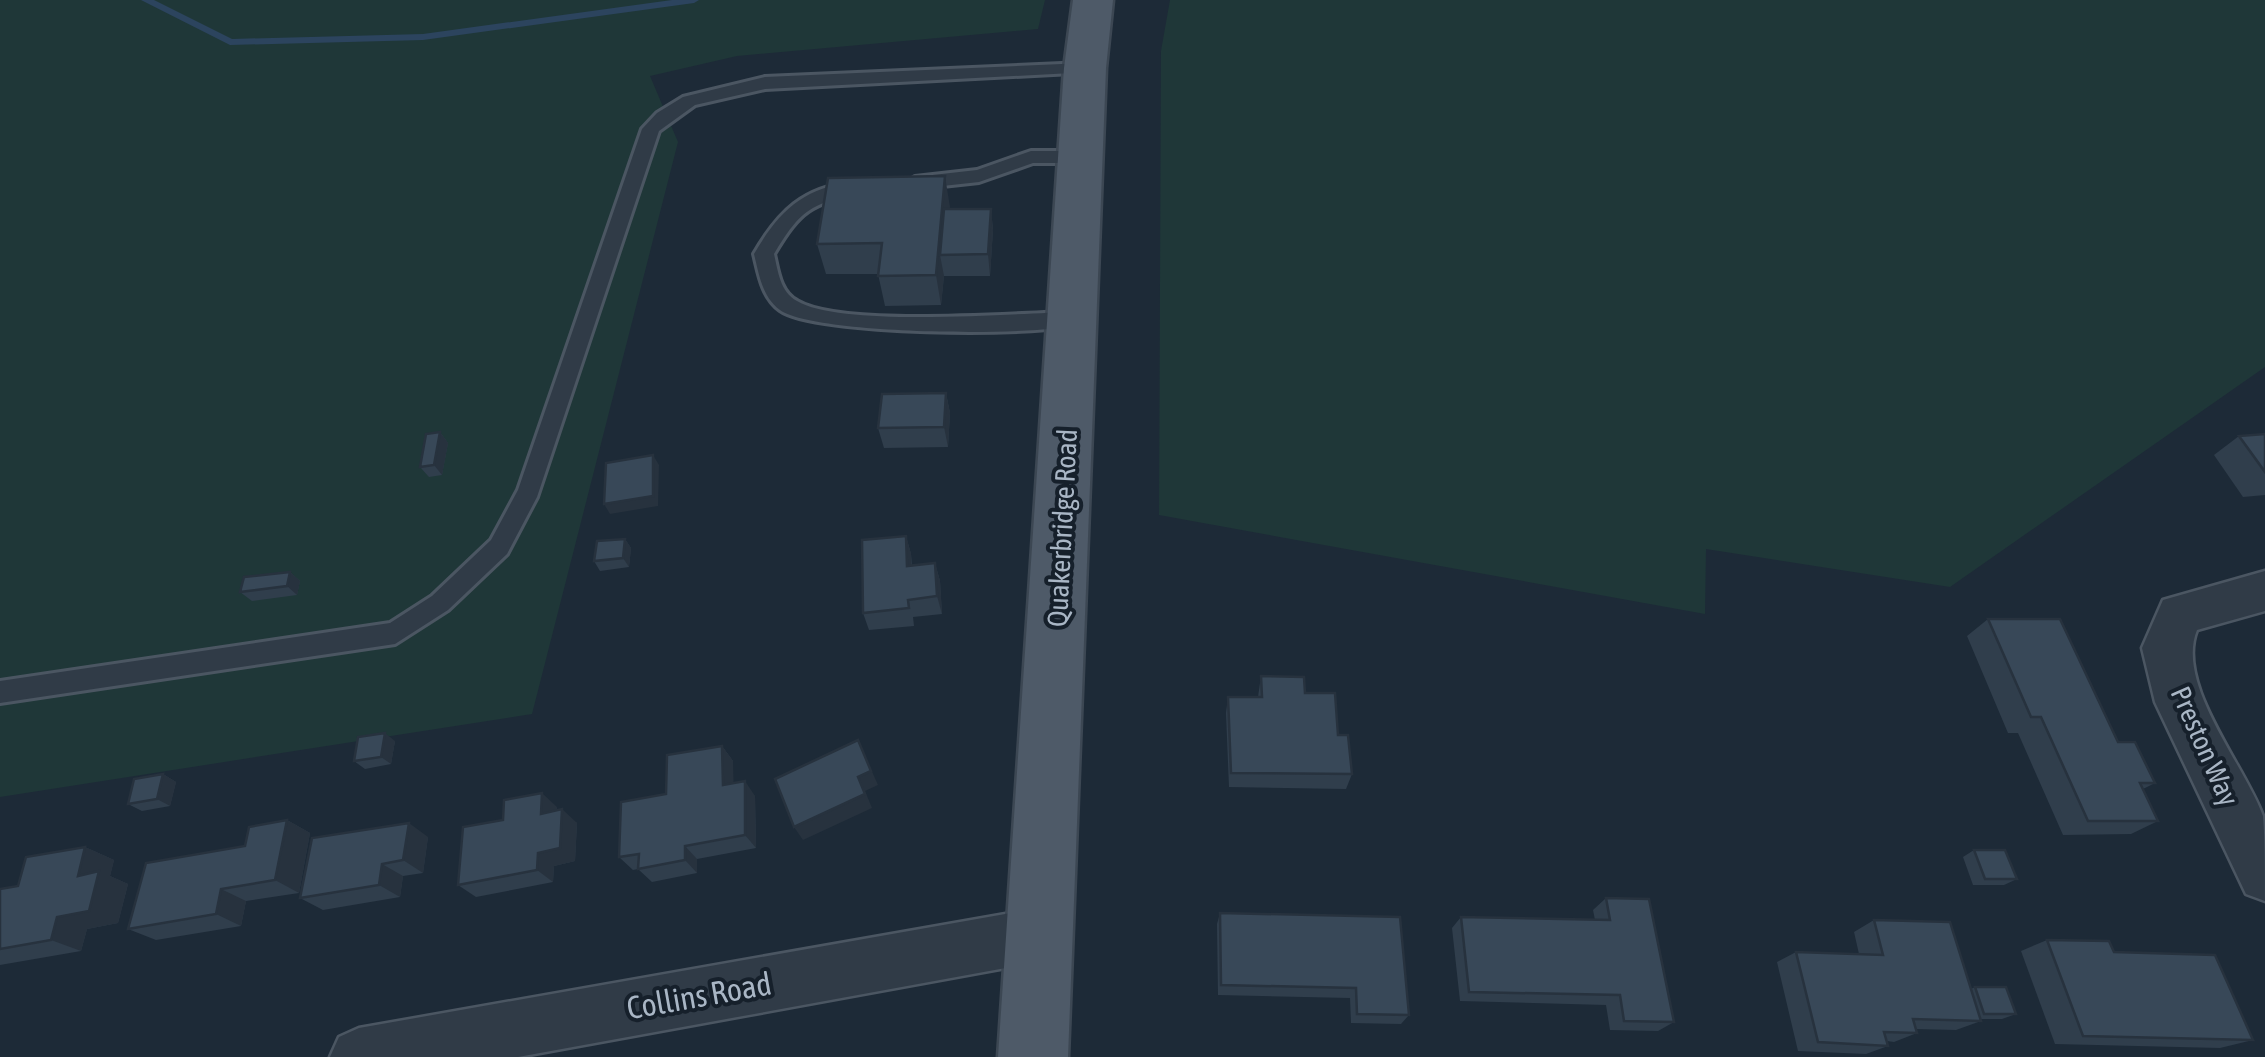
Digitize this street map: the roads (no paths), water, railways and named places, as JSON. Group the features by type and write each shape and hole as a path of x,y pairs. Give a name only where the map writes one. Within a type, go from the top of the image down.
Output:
{"main road":[{"name":"Quakerbridge Road","path":"1032,1057 1085,68 1093,0"}],"street":[{"name":"Preston Way","path":"2265,591 2180,615 2166,648 2180,702 2265,875"},
{"name":"Collins Road","path":"359,1057 1039,935"}],"lane":[{"path":"0,692 395,633 440,603 499,548 529,490 652,129 667,111 716,90 765,83 1085,68"},
{"path":"904,184 979,176 1032,156 1080,157"},
{"path":"866,187 827,190 804,201 785,218 764,254 772,290 791,309 843,320 1074,319"}],"waterway":[{"path":"146,0 230,42 423,37 694,0"}]}
